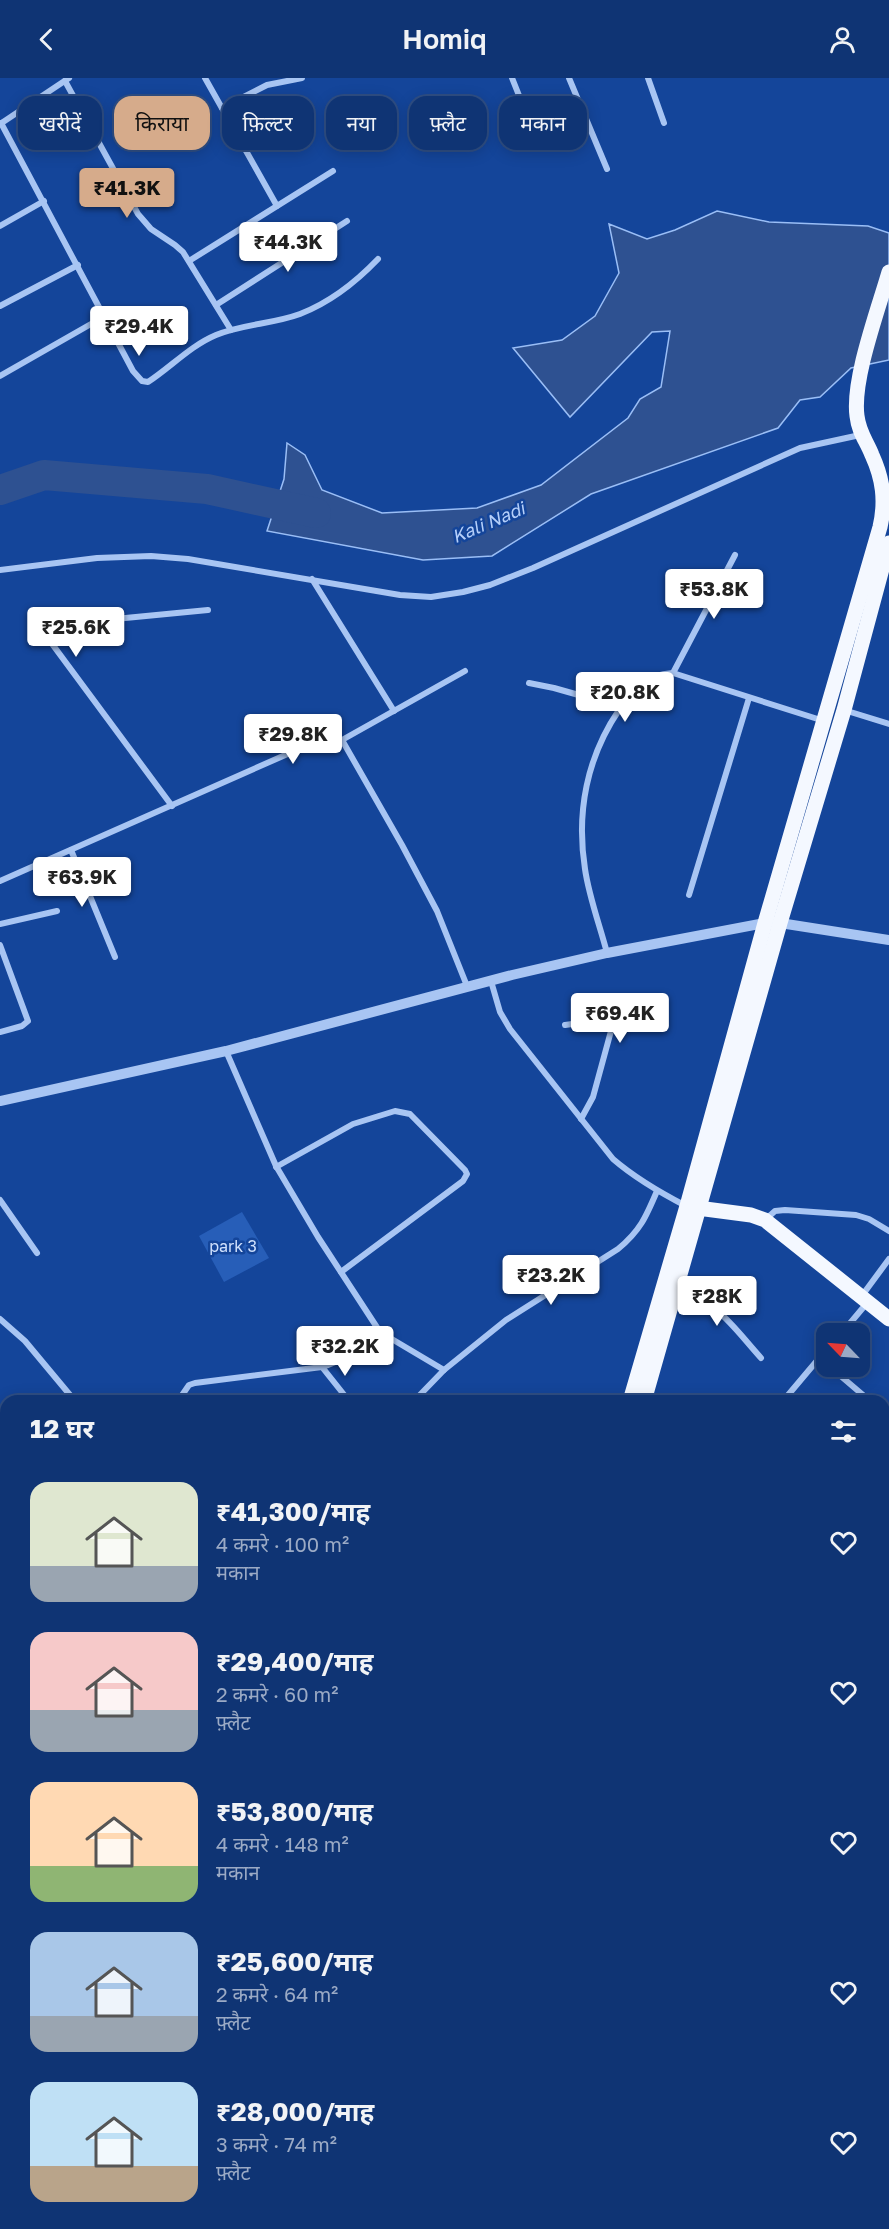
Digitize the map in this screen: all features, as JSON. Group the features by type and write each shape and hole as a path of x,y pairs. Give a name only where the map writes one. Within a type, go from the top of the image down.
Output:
{"main road":[{"path":"632,1395 693,1207 832,723 884,510 880,474 861,435 857,414 861,371 889,272"},
{"path":"832,723 844,710 889,543"},
{"path":"693,1207 751,1215 765,1221 889,1319"},
{"path":"646,1395 676,1290 693,1207"}],"street":[{"path":"205,78 222,108"},
{"path":"245,96 267,85 302,78"},
{"path":"512,78 519,96"},
{"path":"569,78 607,169"},
{"path":"648,78 664,123"},
{"path":"231,330 189,261 176,245 151,229 138,214 67,79 0,123 44,201 133,371 142,381 148,382 200,343 231,330 300,314 346,289 378,259"},
{"path":"246,150 277,206"},
{"path":"189,261 333,171"},
{"path":"0,226 44,201"},
{"path":"216,305 347,221"},
{"path":"0,306 78,265"},
{"path":"0,376 105,316"},
{"path":"0,570 121,555 188,559 400,595 431,597 463,592 490,585 532,568 800,448 861,435"},
{"path":"672,673 735,555"},
{"path":"312,579 394,711"},
{"path":"172,806 44,633 45,629 53,625 208,610"},
{"path":"342,740 465,671"},
{"path":"607,954 585,869 582,829 586,784 595,752 621,707 643,681 657,674 672,673 832,723"},
{"path":"530,683 621,707"},
{"path":"689,895 749,698"},
{"path":"844,710 889,724"},
{"path":"0,881 326,737 338,737 342,740 402,845 437,911 467,986"},
{"path":"71,850 115,957"},
{"path":"0,924 57,911"},
{"path":"0,1101 226,1051 467,986 607,954 773,923 889,940"},
{"path":"0,945 28,1021 22,1026 0,1032"},
{"path":"491,981 500,1012 510,1029 613,1159 629,1173 657,1191 693,1207"},
{"path":"566,1025 601,1020 610,1026 611,1031 593,1097 581,1119"},
{"path":"226,1051 276,1167 380,1332 444,1370"},
{"path":"276,1167 353,1124 395,1111 410,1114 465,1170 467,1174 463,1181 341,1272"},
{"path":"420,1395 444,1370 506,1320 618,1250 634,1236 643,1224 657,1191"},
{"path":"0,1200 37,1253"},
{"path":"765,1221 770,1214 785,1210 856,1215 889,1231"},
{"path":"848,1323 889,1259"},
{"path":"676,1290 693,1295 718,1310 760,1358"},
{"path":"0,1319 25,1341 70,1395"},
{"path":"182,1395 189,1385 195,1383 322,1367 348,1356 380,1332"},
{"path":"788,1395 816,1362"},
{"path":"322,1367 344,1395"},
{"path":"841,1377 863,1395"}],"green space":[{"name":"park 3","path":"242,1212 269,1258 224,1282 199,1236"}],"water":[{"path":"717,211 769,222 868,226 889,233 889,360 851,368 820,397 800,400 778,428 591,494 492,556 423,560 267,531 284,479 287,443 305,455 322,490 382,513 477,508 541,485 628,418 640,399 661,387 670,331 652,332 570,417 513,348 562,340 595,316 619,273 609,224 647,239 675,230"}],"waterway":[{"name":"Kali Nadi","path":"0,490 44,475 207,489 316,513"}]}
